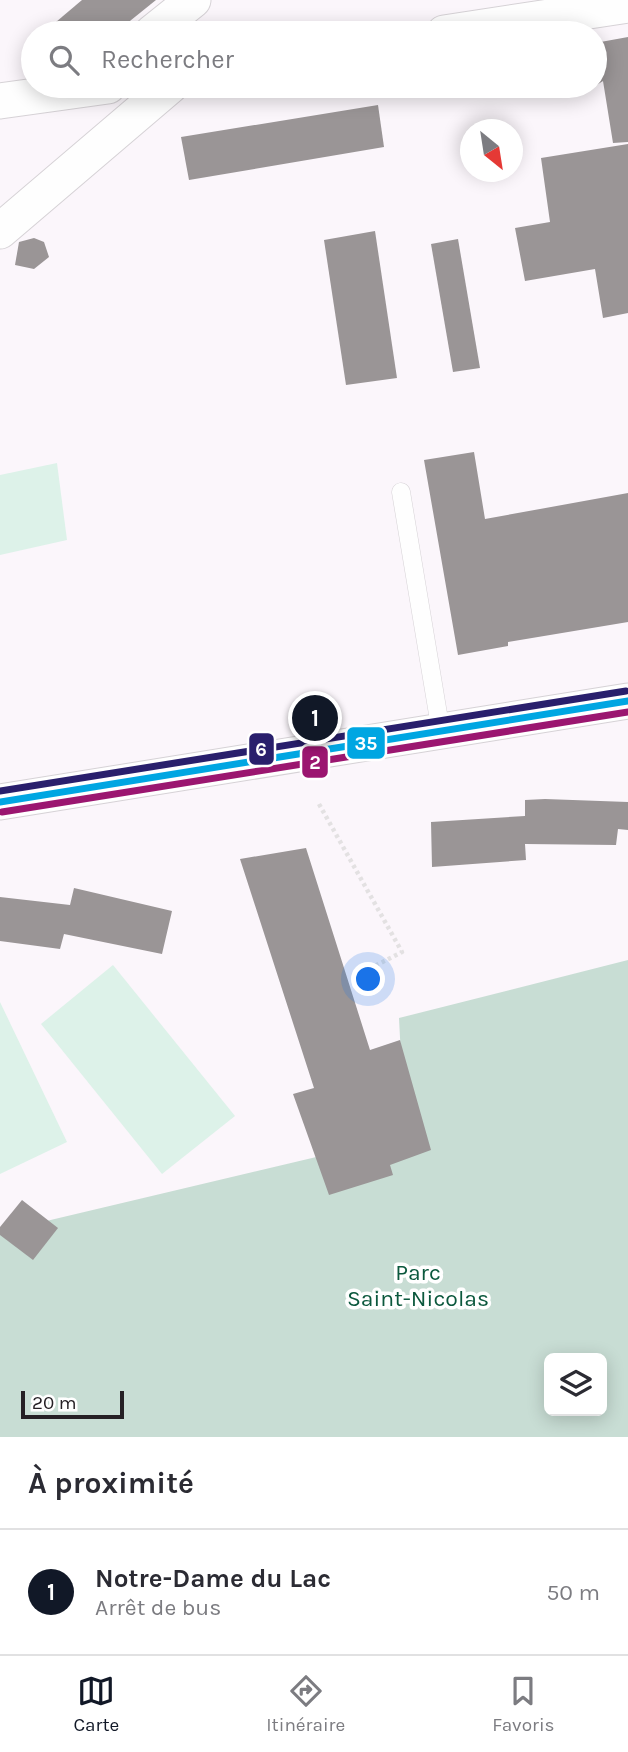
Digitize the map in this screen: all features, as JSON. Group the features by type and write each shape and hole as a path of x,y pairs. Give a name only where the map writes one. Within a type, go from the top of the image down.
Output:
{"street":[{"path":"167,21 193,0"},
{"path":"523,21 628,5"},
{"path":"0,101 22,98"},
{"path":"0,231 156,98"},
{"path":"0,802 628,701"}],"lane":[{"path":"401,492 441,732"}],"path":[{"path":"319,804 402,952 367,970"}],"green space":[{"path":"57,463 67,540 0,555 0,475"},
{"name":"Parc Saint-Nicolas","path":"628,960 628,1437 0,1437 0,1232 405,1136 399,1018"},
{"path":"113,965 235,1116 162,1174 41,1024"},
{"path":"0,1002 67,1142 0,1174"}],"building":[{"path":"82,0 156,0 130,21 57,21"},
{"path":"628,37 628,142 613,143 606,98 607,41"},
{"path":"378,105 384,147 189,180 181,137"},
{"path":"628,144 628,313 603,318 595,269 525,281 515,228 550,222 541,158"},
{"path":"375,231 397,378 346,385 324,240"},
{"path":"34,238 44,242 49,257 34,269 15,265 19,242"},
{"path":"458,239 480,368 453,372 431,244"},
{"path":"474,452 485,519 628,493 628,622 508,642 508,646 458,655 424,460"},
{"path":"525,800 628,802 628,830 618,829 616,845 525,844 526,860 432,867 431,822 525,816"},
{"path":"306,848 370,1050 400,1040 431,1150 390,1165 393,1175 329,1195 293,1094 314,1088 240,859"},
{"path":"74,888 172,911 162,954 64,934 60,949 0,941 0,897 70,905"},
{"path":"22,1200 58,1228 33,1260 0,1235 0,1227"}],"transit line":[{"name":"6","path":"0,791 626,691"},
{"name":"35","path":"0,802 628,701"},
{"name":"2","path":"2,812 628,712"}],"place":[{"name":"Notre-Dame du Lac","path":"315,718"}]}
